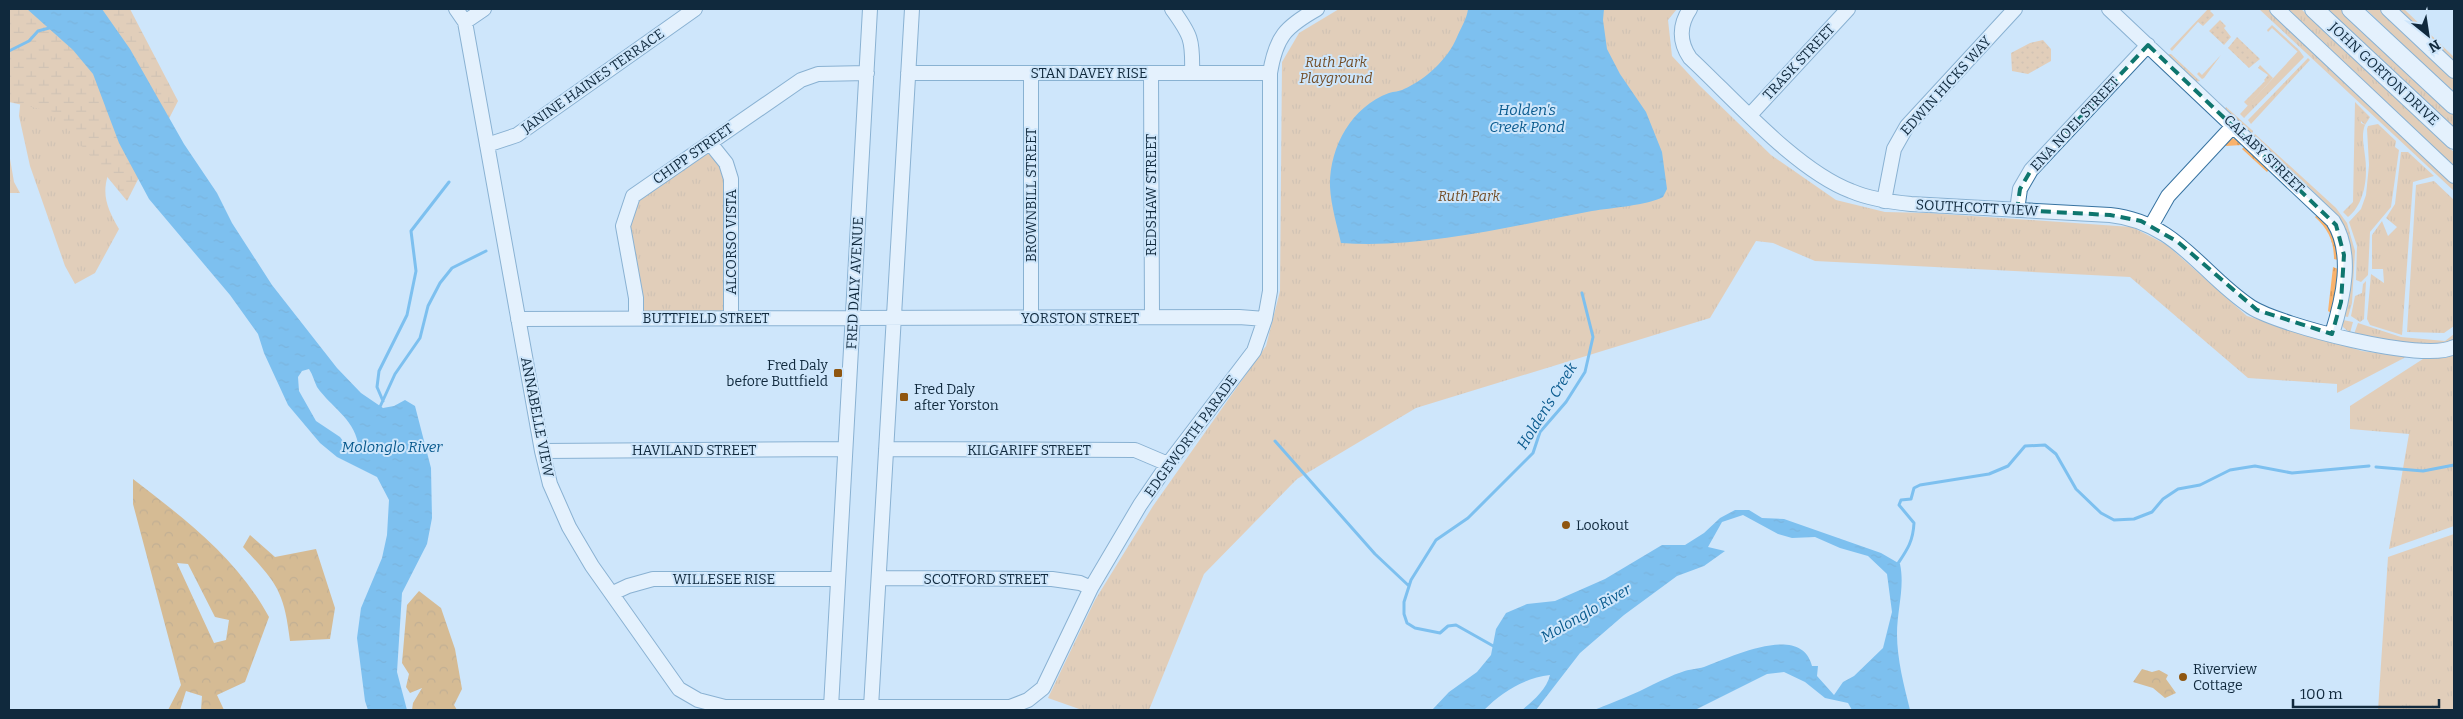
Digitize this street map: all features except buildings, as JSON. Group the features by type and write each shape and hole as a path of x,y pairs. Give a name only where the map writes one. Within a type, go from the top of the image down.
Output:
{"main road":[{"name":"JOHN GORTON DRIVE","path":"2314,9 2454,140"},
{"name":"JOHN GORTON DRIVE","path":"2351,9 2454,105"}],"street":[{"name":"ANNABELLE VIEW","path":"456,9 465,22 542,451 550,484 569,527 592,566 680,689 698,700 725,707 872,707"},
{"path":"465,22 484,9"},
{"name":"JANINE HAINES TERRACE","path":"487,145 517,136 695,9"},
{"name":"FRED DALY AVENUE","path":"831,707 870,9"},
{"path":"872,707 912,9"},
{"path":"1172,9 1188,32 1192,42 1192,73"},
{"name":"EDGEWORTH PARADE","path":"872,707 1010,707 1028,700 1043,688 1091,588 1140,506 1168,464 1254,351 1265,320 1270,275 1270,73 1274,51 1283,33 1317,9"},
{"name":"SOUTHCOTT VIEW","path":"1690,9 1682,28 1682,41 1686,53 1750,115 1812,170 1852,192 1884,201 2118,216 2141,221 2178,242 2239,297 2257,310 2367,343 2441,351 2454,347"},
{"name":"TRASK STREET","path":"1750,115 1848,9"},
{"name":"EDWIN HICKS WAY","path":"1884,201 1894,149 1907,126 2015,9"},
{"name":"CALABY STREET","path":"2109,9 2330,217 2339,230 2344,248 2343,273 2341,302 2332,334"},
{"path":"2277,9 2454,176"},
{"path":"2388,9 2454,71"},
{"name":"ENA NOEL STREET","path":"2017,210 2020,189 2031,170 2148,45"},
{"name":"CHIPP STREET","path":"636,318 636,298 623,226 633,196 801,80 818,74 866,73"},
{"name":"STAN DAVEY RISE","path":"908,73 1270,73"},
{"name":"BROWNBILL STREET","path":"1031,73 1031,318"},
{"name":"REDSHAW STREET","path":"1151,73 1152,317"},
{"path":"2151,226 2168,196 2233,126"},
{"name":"ALCORSO VISTA","path":"710,142 726,163 731,179 731,318"},
{"name":"YORSTON STREET","path":"894,318 1246,317 1265,320"},
{"name":"BUTTFIELD STREET","path":"518,319 894,318"},
{"name":"HAVILAND STREET","path":"542,451 846,449"},
{"name":"KILGARIFF STREET","path":"886,449 1135,450 1168,464"},
{"name":"WILLESEE RISE","path":"613,593 653,578 838,579"},
{"name":"SCOTFORD STREET","path":"879,578 1052,579 1080,583 1091,588"}],"highlighted area":[{"path":"2148,45 2336,225 2344,255 2341,302 2332,334 2257,310 2178,242 2141,221 2110,215 2017,210 2020,189 2031,170"}],"green space":[{"path":"9,9 130,9 178,101 127,201 54,112 9,102"},
{"name":"Ruth Park","path":"1339,9 1677,9 1668,20 1672,56 1771,155 1836,200 1885,212 1929,213 2132,227 2167,245 2247,316 2362,351 2406,357 2337,393 2337,384 2248,378 2130,277 1815,261 1773,243 1756,241 1710,318 1416,408 1297,479 1204,574 1149,710 1082,710 1048,698 1095,600 1153,506 1266,346 1280,291 1282,62 1299,33"},
{"path":"2208,9 2212,9 2210,11 2214,15 2203,26 2198,22 2172,51 2170,49"},
{"path":"2259,9 2268,9 2454,182 2454,191"},
{"path":"2281,9 2301,9 2454,152 2454,170"},
{"path":"2321,9 2342,9 2454,113 2454,133"},
{"path":"2366,9 2381,9 2454,77 2454,95"},
{"path":"2394,9 2404,9 2454,57 2454,65"},
{"path":"2220,20 2226,26 2224,28 2231,37 2224,45 2209,31"},
{"path":"2272,25 2299,50 2298,52 2272,28 2268,32 2267,30"},
{"path":"2237,37 2260,59 2249,68 2228,48"},
{"path":"2043,40 2051,49 2051,61 2028,74 2012,71 2011,53 2030,43"},
{"path":"2299,50 2304,57 2244,118 2240,114"},
{"path":"2169,54 2171,54 2200,81 2195,82"},
{"path":"2221,55 2204,78 2202,79 2197,74 2199,72 2202,75"},
{"path":"25,56 108,175 105,190 107,204 119,229 95,273 75,284 65,266 30,166 19,116"},
{"path":"2308,58 2310,60 2251,124 2248,120"},
{"path":"2260,65 2273,78 2248,106 2244,102 2265,81 2268,75 2258,68"},
{"path":"2355,102 2360,107 2361,123 2365,125 2363,137 2366,172 2362,197 2348,217 2343,212 2353,202"},
{"path":"2226,107 2253,131 2252,134 2224,110"},
{"path":"2360,107 2370,117 2365,125 2358,118"},
{"path":"2378,124 2396,141 2395,147 2399,150 2391,207 2370,232 2368,275 2361,282 2356,280 2357,246 2349,222 2361,209 2366,195 2369,165 2367,129 2368,126"},
{"path":"2255,134 2336,208 2347,223 2355,251 2352,303 2348,317 2343,316 2349,243 2344,229 2322,200 2253,137"},
{"path":"2232,138 2243,142 2242,145 2226,146 2224,143"},
{"path":"710,143 726,163 731,318 636,318 623,226 633,196"},
{"path":"2246,145 2269,169 2267,172 2242,149"},
{"path":"2401,152 2408,152 2434,176 2413,182 2402,335 2370,325 2367,319 2371,274 2384,283 2383,269 2372,269 2372,235 2382,221 2388,236 2397,227 2386,218 2395,204"},
{"path":"9,153 14,182 20,193 9,193"},
{"path":"2434,181 2454,200 2454,326 2444,333 2407,332 2416,185"},
{"path":"2318,214 2332,229 2337,246 2338,260 2334,259 2333,247 2329,236 2315,217"},
{"path":"2333,267 2338,269 2336,303 2331,313 2328,311"},
{"path":"2366,281 2364,319 2360,322 2351,316 2355,296 2362,293 2363,284"},
{"path":"2343,320 2353,322 2350,333 2343,327"},
{"path":"2358,323 2401,337 2445,341 2454,334 2454,340 2445,344 2433,345 2390,342 2354,334"},
{"path":"2454,354 2454,526 2389,549 2409,434 2350,429 2350,406 2426,357 2445,358"},
{"path":"133,479 209,541 241,576 269,617 245,682 217,695 224,710 201,710 202,696 186,691 180,710 168,710 181,685 133,504","holes":["177,563 188,564 215,617 229,620 226,640 214,643"]},
{"path":"2454,534 2454,710 2378,710 2388,557"},
{"path":"250,535 275,557 316,549 335,608 330,639 290,641 285,610 277,589 264,570 243,547"},
{"path":"419,591 441,608 455,649 462,689 454,705 457,710 412,710 413,703 422,688 410,693 406,687 409,674 402,663 407,605"},
{"path":"2142,669 2152,672 2159,670 2168,675 2166,679 2176,693 2165,698 2153,688 2133,682"}],"water":[{"name":"Molonglo River","path":"27,9 102,9 130,49 184,144 217,193 232,223 272,285 337,368 361,393 383,408 394,406 405,400 415,406 431,468 432,518 427,544 402,593 397,672 407,710 368,710 365,701 357,638 361,608 382,558 387,535 389,500 377,477 337,457 320,443 288,405 264,353 258,334 230,295 149,199 119,143 93,74 73,50","holes":["309,369 317,387 347,420 358,443 355,447 346,445 340,437 316,421 299,391 298,377 302,371"]},
{"name":"Holden's Creek Pond","path":"1468,9 1604,9 1603,20 1607,49 1620,74 1646,112 1662,152 1667,189 1663,197 1639,204 1467,235 1403,243 1341,243 1330,187 1333,158 1345,131 1353,119 1376,99 1412,85 1435,68 1453,45"},
{"name":"Molonglo River","path":"1735,510 1749,510 1762,518 1784,519 1881,553 1900,564 1902,581 1897,643 1901,672 1910,710 1852,710 1848,703 1825,698 1805,682 1784,672 1767,674 1695,710 1594,710 1632,695 1678,673 1704,667 1747,651 1780,645 1794,646 1805,653 1812,666 1818,666 1817,676 1834,695 1843,682 1854,676 1883,648 1892,612 1887,574 1868,556 1840,548 1815,537 1792,538 1778,534 1743,515 1722,522 1708,547 1725,551 1704,566 1677,576 1624,615 1580,653 1536,710 1522,710 1543,690 1550,675 1531,679 1514,687 1498,697 1484,710 1432,710 1449,692 1477,672 1491,655 1496,629 1506,613 1527,604 1555,601 1605,579 1662,545 1685,545 1704,533 1720,518"}],"waterway":[{"path":"9,51 29,41 38,31 53,27"},
{"path":"383,401 377,387 379,371 407,315 416,271 411,231 449,182"},
{"path":"379,409 395,374 420,338 428,306 440,283 452,268 486,251"},
{"name":"Holden's Creek","path":"1495,647 1456,625 1448,626 1440,633 1415,628 1407,623 1404,614 1404,602 1411,580 1436,540 1468,518 1533,453 1540,432 1566,402 1585,372 1593,337 1582,293"},
{"path":"1275,441 1375,554 1409,586"},
{"path":"1897,565 1909,546 1914,523 1899,505 1901,500 1911,499 1914,488 1920,485 1989,474 2008,466 2025,446 2045,445 2056,454 2076,489 2101,513 2114,520 2134,519 2152,512 2163,499 2178,489 2200,485 2230,470 2255,466 2292,473 2369,466"},
{"path":"2376,467 2423,471 2454,465"}],"place":[{"name":"Fred Daly before Buttfield","path":"838,373"},
{"name":"Fred Daly after Yorston","path":"904,397"},
{"name":"Lookout","path":"1566,525"},
{"name":"Riverview Cottage","path":"2183,677"}],"park label":[{"name":"Ruth Park Playground","path":"1336,70"}]}
